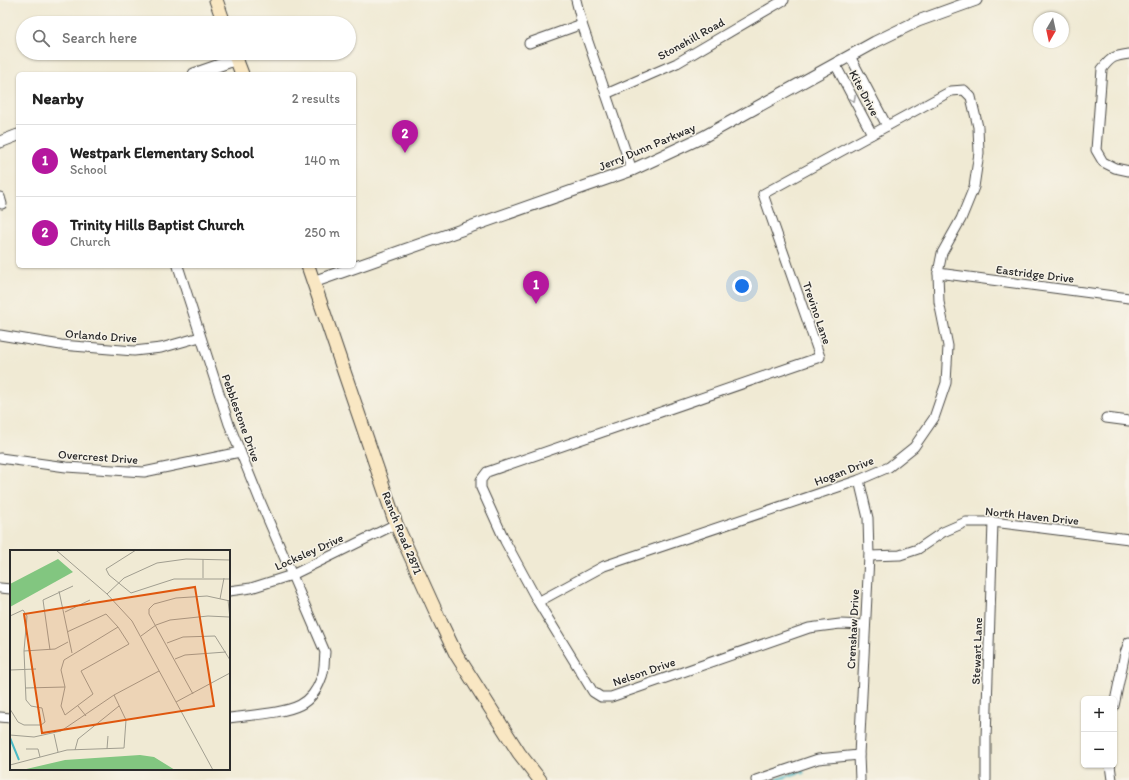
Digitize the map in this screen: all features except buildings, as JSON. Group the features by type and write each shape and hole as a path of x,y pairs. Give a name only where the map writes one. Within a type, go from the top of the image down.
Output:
{"main road":[{"path":"216,0 222,16"},
{"path":"237,60 241,72"},
{"name":"Ranch Road 2871","path":"309,268 396,524 440,623 456,654 502,728 540,780"}],"street":[{"path":"576,0 582,24 632,170"},
{"name":"Stonehill Road","path":"606,94 677,63 784,0"},
{"name":"Jerry Dunn Parkway","path":"356,267 632,170 703,137 875,42 918,21 976,0"},
{"path":"529,43 582,24"},
{"path":"1129,54 1109,59 1102,69 1096,150 1103,162 1116,168 1129,171"},
{"name":"Kite Drive","path":"850,56 887,126"},
{"path":"199,72 227,60"},
{"name":"Kite Drive","path":"835,64 872,134"},
{"name":"Trevino Lane","path":"481,480 487,472 820,357 763,194 951,91 964,90"},
{"name":"Hogan Drive","path":"538,602 604,566 859,480 889,467 914,447 934,418 946,383 948,346 938,302 938,273 942,253 961,219 974,187 979,153 978,126 971,97 964,90"},
{"path":"0,142 16,136"},
{"name":"Pebblestone Drive","path":"179,268 229,424 325,652 322,678 312,697 300,705 283,710 230,718"},
{"name":"Jerry Dunn Parkway","path":"313,282 353,268"},
{"name":"Eastridge Drive","path":"938,273 1129,298"},
{"name":"Orlando Drive","path":"0,335 61,345 134,352 161,348 200,336"},
{"path":"1106,418 1129,421"},
{"name":"Overcrest Drive","path":"0,458 66,467 144,472 240,452"},
{"name":"Nelson Drive","path":"481,480 481,488 505,541 538,602 593,692 602,697 611,697 810,628 840,624 866,624"},
{"name":"Crenshaw Drive","path":"859,480 868,518 869,556 860,780"},
{"name":"North Haven Drive","path":"869,556 900,555 918,549 943,532 966,522 993,522 1129,539"},
{"name":"Stewart Lane","path":"986,780 993,522"},
{"name":"Locksley Drive","path":"230,591 251,588 292,575 396,524"},
{"path":"0,588 10,589"},
{"path":"1116,696 1129,642"},
{"path":"0,717 10,718"},
{"path":"756,780 818,759 860,755"},
{"path":"1110,768 1112,780"}],"waterway":[{"path":"776,780 802,771 803,773"}],"place":[{"name":"Trinity Hills Baptist Church","path":"405,153"},
{"name":"Westpark Elementary School","path":"536,304"}]}
